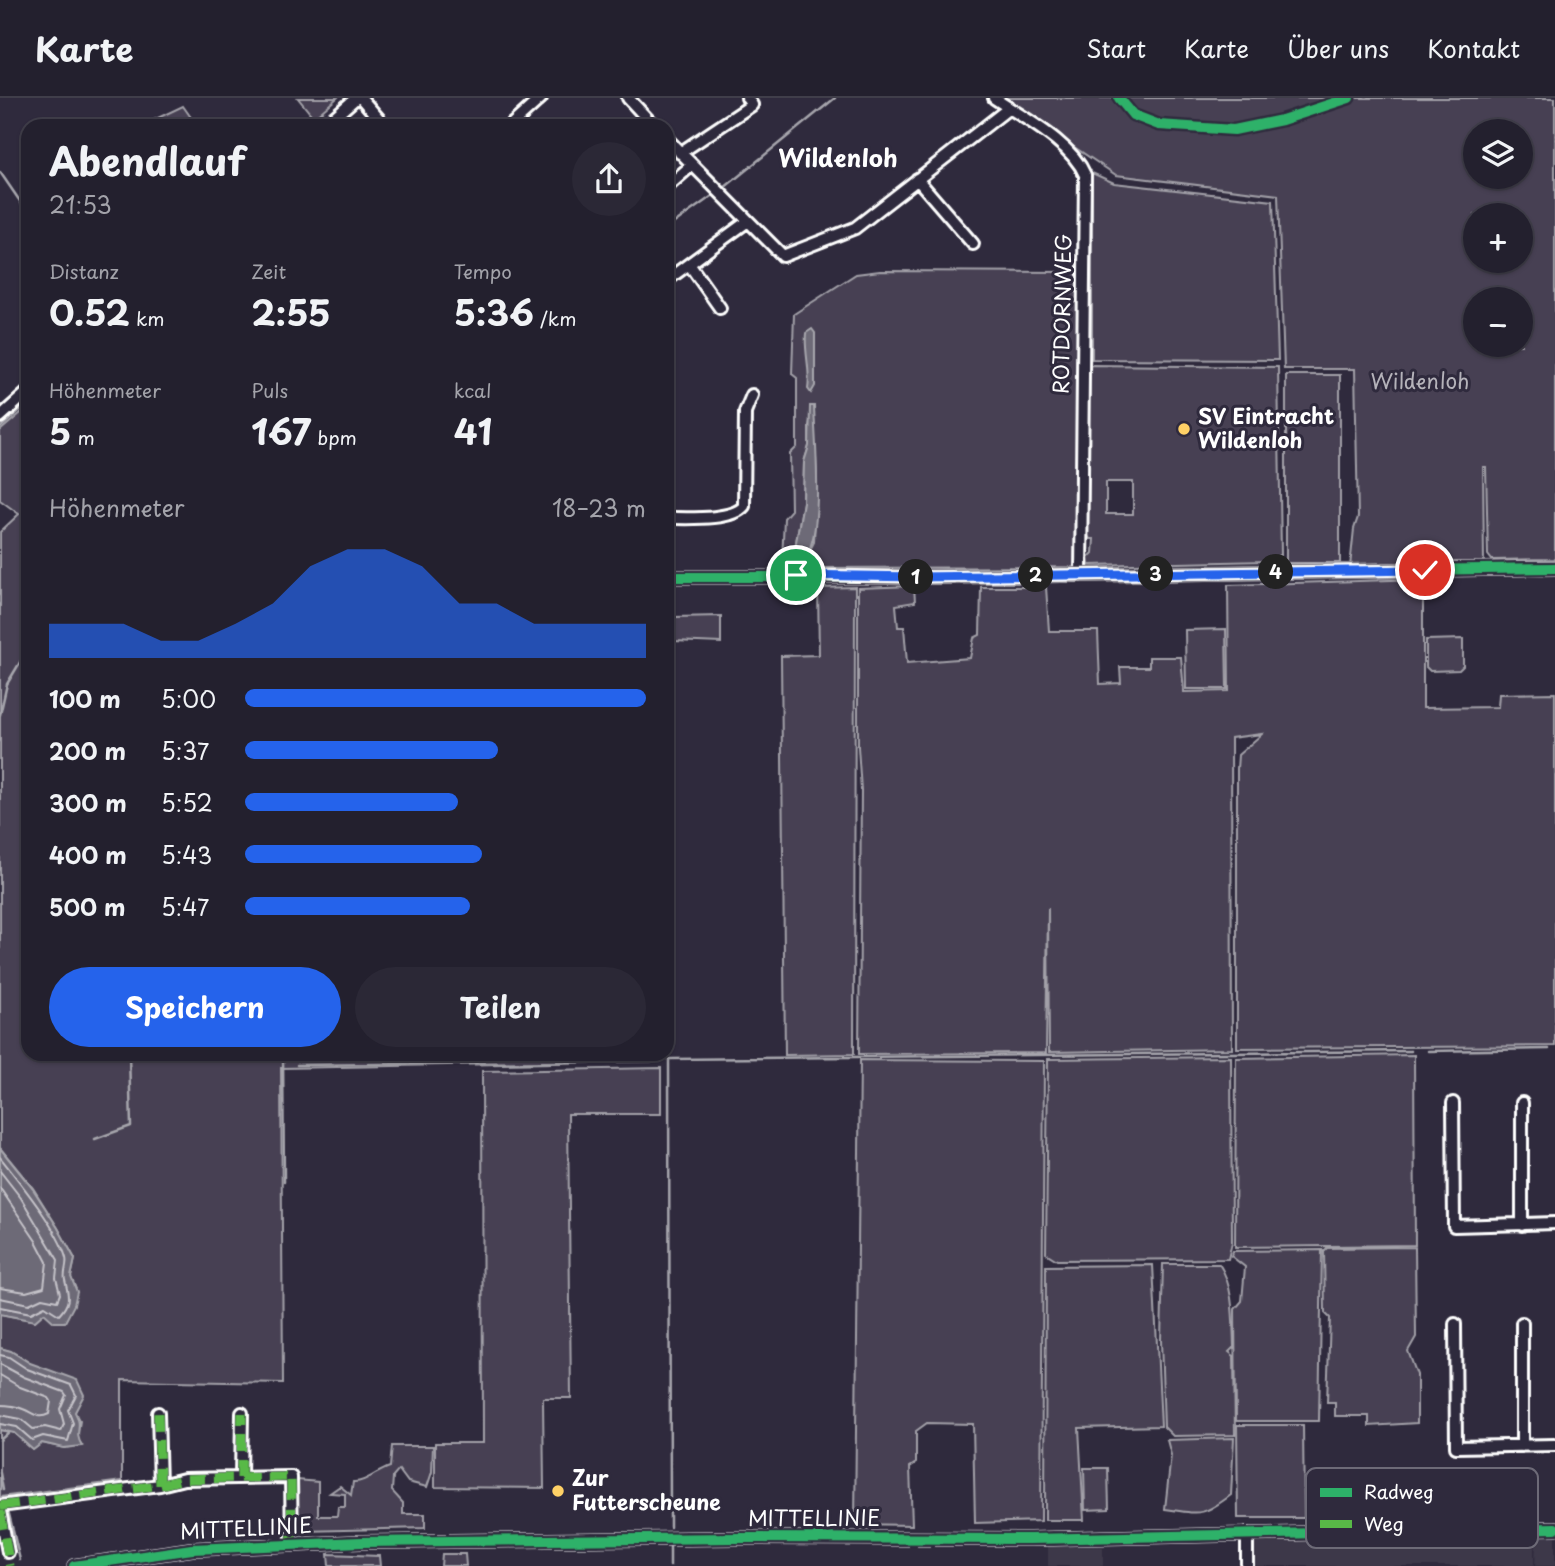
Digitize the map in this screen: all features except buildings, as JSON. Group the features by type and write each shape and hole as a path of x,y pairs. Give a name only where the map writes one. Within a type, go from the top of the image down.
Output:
{"street":[{"path":"332,119 356,98"},
{"path":"361,98 379,119"},
{"path":"518,119 541,98"},
{"path":"628,98 644,119"},
{"name":"ROTDORNWEG","path":"994,98 1067,149 1080,162 1084,174 1081,575"},
{"path":"680,153 753,100"},
{"path":"674,147 783,256 855,228 1009,108"},
{"path":"674,181 692,165"},
{"path":"918,179 973,244"},
{"path":"674,275 748,221"},
{"path":"689,264 720,308"},
{"path":"674,518 711,517 741,510 744,506 745,412 752,395"},
{"path":"0,417 21,398"},
{"path":"674,577 1081,575 1555,568"},
{"path":"1453,1103 1454,1226 1555,1223"},
{"path":"1522,1103 1522,1225"},
{"path":"1522,1323 1522,1446"},
{"path":"1455,1324 1456,1447 1555,1445"},
{"path":"158,1413 160,1485"},
{"path":"241,1478 242,1413"},
{"path":"8,1552 0,1508 160,1485 184,1479 291,1477 292,1545"},
{"name":"MITTELLINIE","path":"74,1566 192,1549 292,1545 537,1539 1030,1539 1306,1533"},
{"path":"1247,1534 1247,1566"}],"shaded area":[{"path":"1306,1533 1306,1548 1534,1548 1534,1566 1247,1566 1247,1534"},
{"path":"1555,1536 1555,1566 1535,1566 1538,1537"},
{"path":"1048,1546 1103,1547 1103,1566 1048,1566"}],"green space":[{"path":"298,98 337,98 314,118"},
{"name":"Wildenloh","path":"1001,98 1555,98 1555,559 1492,560 1488,555 1486,467 1483,467 1484,565 1350,567 1358,517 1355,369 1284,369 1278,195 1116,175"},
{"path":"183,106 192,119 156,119"},
{"path":"1092,173 1114,183 1273,201 1278,360 1092,359"},
{"path":"880,271 1078,272 1076,567 816,568 816,562 782,561 784,518 791,510 790,454 797,447 797,378 792,374 794,314 856,274","holes":["813,406 817,474 814,542 809,552 789,553 795,548 803,502 804,462 809,446"]},
{"name":"SV Eintracht Wildenloh","path":"1089,365 1278,367 1281,555 1267,561 1089,565 1088,558 1093,553 1094,539 1090,539 1086,533","holes":["1106,482 1133,482 1133,514 1106,514"]},
{"path":"1286,375 1340,375 1340,563 1286,563"},
{"path":"21,413 21,1061 661,1061 281,1068 283,1383 122,1380 122,1481 0,1497 0,1430 14,1433 33,1450 42,1443 64,1448 82,1445 77,1438 80,1421 54,1389 24,1359 0,1348 0,1314 35,1321 77,1292 71,1277 75,1259 33,1188 0,1148 0,532 19,514 0,500 0,431"},
{"path":"1423,579 1423,708 1498,707 1499,694 1555,693 1555,1046 1237,1048 1238,755 1262,734 1231,738 1232,1049 1049,1052 1048,908 1046,1053 859,1054 861,790 858,747 858,588 914,586 915,602 896,605 898,627 904,627 907,663 970,658 974,638 980,635 981,587 1046,587 1049,631 1098,631 1100,684 1121,683 1120,667 1149,667 1149,657 1181,657 1184,692 1229,691 1228,585"},
{"path":"855,587 854,1054 785,1055 781,656 819,655 818,588"},
{"path":"721,616 721,643 674,641 674,617"},
{"path":"1226,629 1227,689 1186,689 1185,630"},
{"path":"1463,639 1463,666 1459,670 1430,671 1426,667 1426,640"},
{"path":"1414,1055 1415,1245 1235,1247 1236,1058"},
{"path":"1231,1057 1232,1242 1228,1259 1057,1260 1046,1253 1048,1059"},
{"path":"860,1060 1044,1061 1041,1521 975,1523 973,1424 927,1423 916,1431 916,1463 910,1467 912,1525 855,1524"},
{"path":"661,1068 661,1114 568,1114 571,1398 543,1398 544,1488 435,1487 435,1443 483,1443 482,1071"},
{"path":"1415,1247 1416,1337 1408,1351 1417,1375 1417,1423 1369,1426 1369,1416 1335,1416 1335,1402 1327,1402 1330,1318 1325,1313 1324,1251 1327,1248"},
{"path":"1322,1250 1319,1421 1236,1421 1235,1309 1242,1301 1245,1267 1231,1256 1233,1251"},
{"path":"1163,1264 1219,1264 1228,1282 1233,1315 1234,1347 1229,1352 1234,1356 1235,1435 1173,1436 1164,1427 1161,1340"},
{"path":"1153,1265 1161,1426 1079,1428 1084,1520 1045,1520 1046,1266"},
{"path":"1237,1425 1303,1425 1304,1518 1238,1518"},
{"path":"1234,1438 1231,1495 1200,1512 1165,1509 1171,1455 1167,1440"},
{"path":"392,1446 433,1446 432,1472 427,1487 408,1482 399,1470 393,1477 392,1491 403,1503 403,1514 425,1514 425,1528 303,1531 298,1524 298,1480 318,1482 318,1516 337,1516 338,1507 345,1507 345,1494 330,1493 340,1486 351,1495 353,1482 362,1481 390,1467"},
{"path":"1084,1468 1108,1468 1109,1509 1085,1510"},
{"path":"328,1554 379,1556 380,1566 329,1566"},
{"path":"442,1554 465,1554 466,1566 441,1566"}],"water":[{"path":"812,329 815,333 815,386 811,393 808,389 806,333"},
{"path":"810,406 814,406 817,461 815,527 806,555 788,558 795,548 803,502"},
{"path":"0,1148 33,1189 75,1259 71,1277 77,1292 65,1322 54,1322 44,1313 35,1321 0,1314"},
{"path":"0,1348 11,1351 30,1363 77,1380 84,1395 75,1412 79,1422 78,1437 82,1446 64,1448 42,1443 33,1450 14,1433 0,1430"}],"waterway":[{"path":"724,188 835,98"},
{"path":"0,172 21,203"},
{"path":"674,223 715,194"},
{"path":"0,428 21,409"},
{"path":"0,715 7,684 21,661"},
{"path":"1428,1051 1549,1049"},
{"path":"674,1059 1411,1051"},
{"path":"95,1139 131,1126 129,1061"},
{"path":"283,1061 284,1182"},
{"path":"297,1065 661,1061"},
{"path":"669,1061 670,1527"},
{"path":"0,1440 9,1432"},
{"path":"0,1473 3,1490"},
{"path":"9,1514 20,1560"},
{"path":"670,1546 670,1566"}],"marked path":[{"path":"158,1413 160,1485"},
{"path":"241,1478 242,1413"},
{"path":"0,1506 160,1485 184,1479 291,1477 292,1545"},
{"path":"0,1511 10,1566"}],"cycle path":[{"path":"1119,98 1133,115 1159,125 1234,130 1282,120 1349,98"},
{"path":"674,577 917,577 1555,568"},
{"path":"1538,1528 1555,1528"},
{"path":"74,1566 192,1549 361,1542 736,1538 1030,1539 1306,1533"}],"place":[{"name":"SV Eintracht Wildenloh","path":"1184,429"},
{"name":"Zur Futterscheune","path":"558,1491"}],"district":[{"name":"Wildenloh","path":"838,159"}],"route":[{"path":"796,575 918,577 1425,570"}]}
